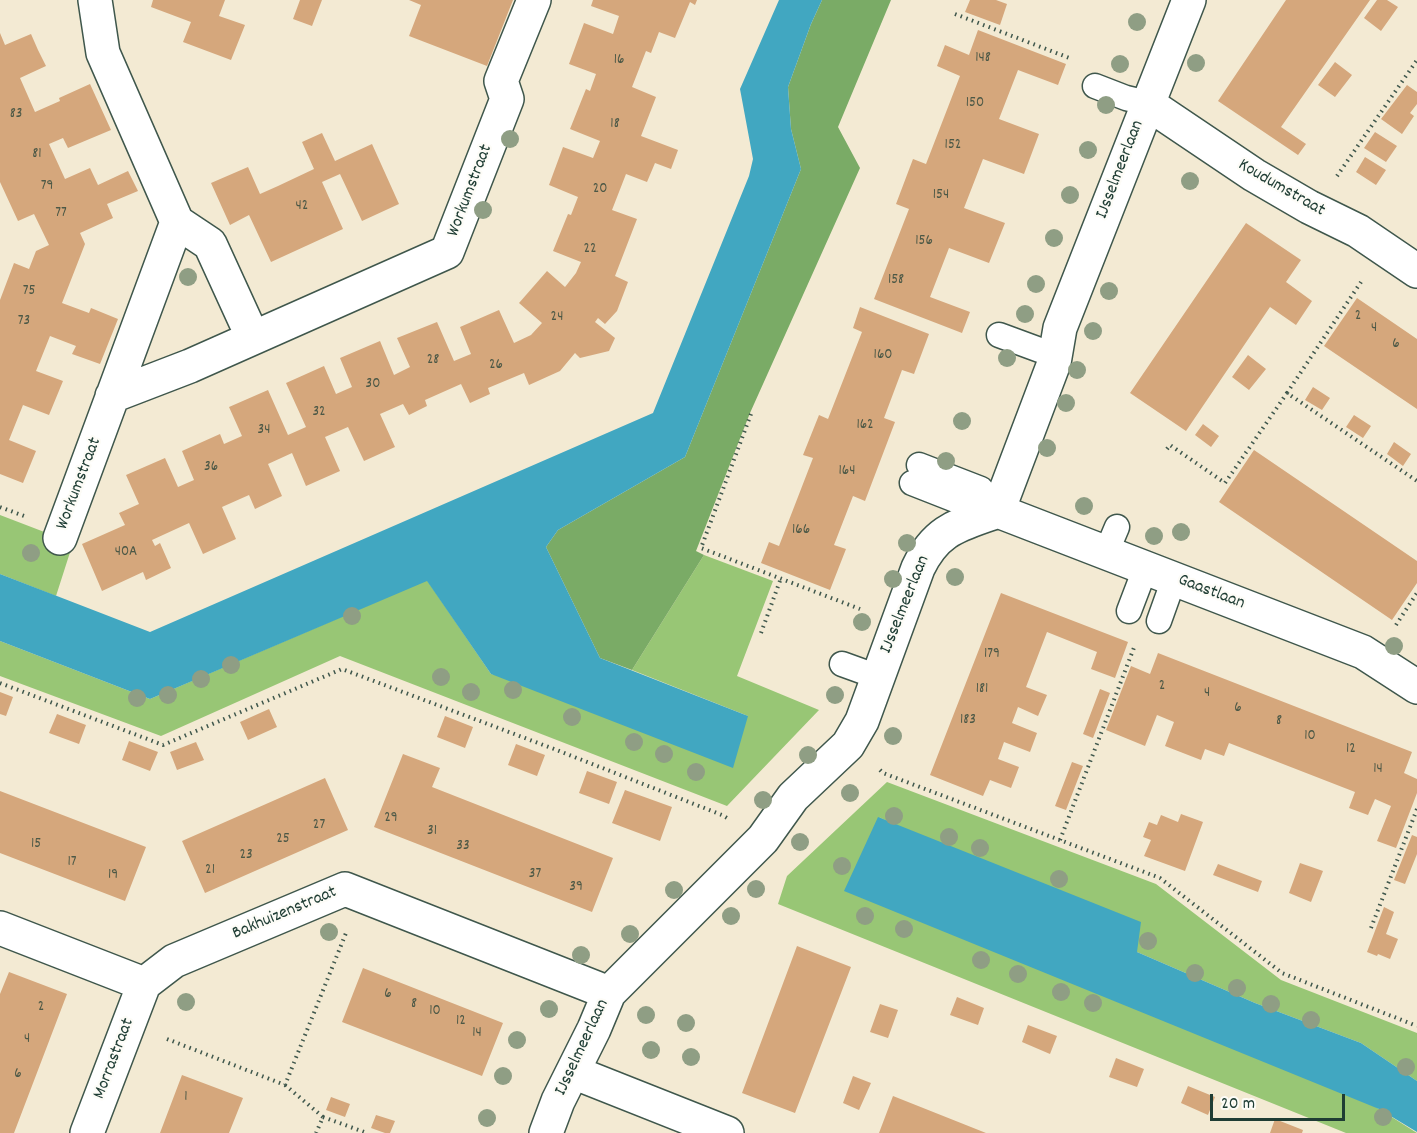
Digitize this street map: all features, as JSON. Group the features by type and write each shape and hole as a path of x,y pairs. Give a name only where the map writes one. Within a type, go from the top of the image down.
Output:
{"street":[{"path":"95,0 103,53 177,222 210,244 252,338"},
{"name":"Workumstraat","path":"112,396 190,366 447,252 507,99 501,81 534,0"},
{"name":"IJsselmeerlaan","path":"546,1133 558,1101 594,1029 609,993 763,839 793,797 848,744 858,728 879,677 924,555 944,533 998,511 1054,363 1060,328 1189,0"},
{"name":"Koudumstraat","path":"1147,103 1254,175 1309,207 1358,231 1417,271"},
{"name":"Workumstraat","path":"60,538 177,222"},
{"name":"Gaastlaan","path":"998,511 1112,540 1160,574 1363,652 1417,687"},
{"name":"Bakhuizenstraat","path":"144,984 174,961 345,889 609,993"},
{"path":"0,928 144,984"},
{"name":"Morrastraat","path":"87,1133 144,984"},
{"path":"573,1072 727,1133"}],"lane":[{"path":"1095,86 1147,103"},
{"path":"999,334 1056,356"},
{"path":"916,474 981,489 998,511"},
{"path":"1129,611 1160,574"},
{"path":"1159,621 1160,574"},
{"path":"842,664 879,677"}],"path":[{"path":"955,14 1080,62"},
{"path":"1341,170 1417,60"},
{"path":"1167,449 1170,445 1225,483 1362,281"},
{"path":"1287,393 1417,481"},
{"path":"751,414 701,548 863,610"},
{"path":"0,507 30,519"},
{"path":"761,633 781,578"},
{"path":"1396,623 1417,593"},
{"path":"1060,840 1135,645"},
{"path":"0,682 163,745 342,669 701,806 730,820"},
{"path":"878,768 883,773 1160,878 1282,973 1417,1026"},
{"path":"1371,928 1417,809"},
{"path":"285,1084 348,929"},
{"path":"157,1036 285,1084 323,1117 367,1133"},
{"path":"316,1133 323,1117"}],"green space":[{"path":"822,0 891,0 838,127 860,168 750,413 696,551 704,555 632,670 600,658 546,547 558,530 685,457 801,169 791,129 788,87"},
{"path":"0,515 73,543 56,596 0,574"},
{"path":"704,555 773,581 737,676 819,710 727,806 340,656 161,736 0,676 0,641 150,699 427,580 491,674 748,716 632,670"},
{"path":"887,782 1156,884 1281,980 1417,1033 1417,1081 1361,1043 1255,1003 1137,952 879,817 1417,1133 1346,1133 778,904 787,876"}],"water":[{"path":"779,0 822,0 788,87 791,129 801,169 685,457 558,530 546,547 600,658 748,716 733,768 491,674 427,581 150,699 0,641 0,574 150,632 653,413 749,176 753,159 740,89"},
{"path":"878,817 1141,922 1137,952 1255,1003 1361,1043 1417,1081 1417,1132 1379,1109 844,891"}],"building":[{"path":"153,0 225,0 219,16 245,25 231,60 183,42 191,22 151,7"},
{"path":"300,0 322,0 312,26 293,19"},
{"path":"409,0 513,0 487,66 409,36 421,5"},
{"path":"593,0 697,0 695,5 690,2 675,38 659,32 651,53 646,51 632,87 656,97 641,136 678,150 671,169 655,163 647,182 626,174 612,210 637,219 615,276 628,282 617,311 605,324 598,318 595,322 615,338 609,351 580,358 575,353 560,371 529,385 524,373 488,388 490,394 470,403 461,384 425,400 427,406 409,415 403,404 380,414 395,447 364,461 348,427 325,437 340,471 306,486 292,453 268,464 282,496 255,509 249,495 222,507 236,539 203,554 189,523 152,540 155,546 160,543 171,568 146,580 143,572 102,591 82,544 125,525 119,513 139,504 126,475 165,458 178,487 194,480 182,451 220,434 224,444 242,436 229,407 268,390 288,435 306,427 286,383 324,366 336,394 352,387 340,358 380,341 394,375 410,367 397,338 437,322 454,361 471,354 460,327 499,310 514,343 531,335 542,323 519,303 547,271 565,287 581,262 553,251 568,214 571,215 578,197 549,185 563,147 593,158 600,141 570,129 586,89 590,91 596,74 569,64 584,23 613,34 619,16 591,6"},
{"path":"970,0 996,0 1007,4 1000,25 965,12"},
{"path":"1286,0 1370,0 1281,127 1306,144 1298,155 1218,101"},
{"path":"1377,0 1387,0 1398,7 1381,31 1364,18"},
{"path":"978,30 1066,64 1058,85 1018,70 999,119 1039,134 1024,174 983,159 964,208 1005,223 989,263 949,248 930,297 970,312 962,333 874,299 909,209 896,204 913,159 926,164 960,76 937,66 945,45 969,55"},
{"path":"0,33 5,45 31,34 46,66 20,78 35,112 90,84 111,130 68,148 63,138 49,144 65,179 90,168 98,185 128,171 138,191 107,204 113,218 80,233 85,244 62,303 89,313 91,308 118,319 100,364 72,354 76,346 50,336 36,371 63,381 49,415 23,405 9,440 36,451 23,483 0,474 0,300 14,263 29,269 36,251 49,245 34,214 18,221 0,182"},
{"path":"1335,62 1352,75 1335,97 1318,85"},
{"path":"1407,85 1417,92 1417,104 1410,113 1414,116 1402,134 1381,119"},
{"path":"1375,132 1397,146 1386,162 1364,148"},
{"path":"322,133 335,161 372,144 399,204 362,221 340,174 322,182 343,229 271,262 249,215 230,225 211,183 248,167 260,194 278,186 314,169 302,142"},
{"path":"1365,157 1386,170 1376,185 1356,172"},
{"path":"1246,223 1301,260 1286,282 1312,301 1296,325 1270,307 1186,431 1130,393"},
{"path":"1357,298 1417,339 1417,409 1324,346"},
{"path":"860,307 929,334 914,374 902,370 884,418 895,422 865,501 853,496 834,545 846,549 830,590 761,563 769,542 779,546 813,458 803,455 819,415 828,419 862,332 853,328"},
{"path":"1248,355 1266,369 1249,390 1232,377"},
{"path":"1313,387 1330,398 1322,410 1305,400"},
{"path":"1354,415 1371,426 1363,438 1346,427"},
{"path":"1203,424 1219,436 1211,447 1195,435"},
{"path":"1394,442 1411,454 1403,466 1387,454"},
{"path":"1254,450 1417,561 1417,583 1392,620 1219,502"},
{"path":"1001,593 1128,642 1115,678 1091,669 1097,652 1047,632 1026,687 1047,695 1038,716 1018,707 1012,723 1037,733 1030,752 1004,742 998,759 1019,767 1011,788 990,780 983,796 930,775"},
{"path":"1158,653 1412,752 1404,773 1417,779 1417,793 1396,848 1377,841 1391,806 1375,799 1368,815 1349,808 1355,792 1229,743 1224,756 1205,749 1201,760 1165,746 1174,722 1157,715 1145,746 1106,730 1131,666 1150,674"},
{"path":"1100,689 1110,693 1093,738 1083,734"},
{"path":"0,692 13,697 6,716 0,714"},
{"path":"269,709 277,727 248,740 240,722"},
{"path":"57,714 86,725 79,744 49,733"},
{"path":"445,716 473,727 465,748 437,737"},
{"path":"129,741 158,752 150,771 122,760"},
{"path":"196,742 204,760 177,770 170,752"},
{"path":"516,744 545,755 537,776 508,765"},
{"path":"403,754 440,768 432,787 613,858 592,912 374,827"},
{"path":"1072,762 1083,766 1066,810 1055,806"},
{"path":"587,771 617,782 609,804 579,793"},
{"path":"325,778 348,830 205,893 182,841"},
{"path":"625,790 672,807 660,841 612,823"},
{"path":"0,791 146,847 125,901 0,853"},
{"path":"1181,814 1203,822 1185,871 1144,856 1151,840 1143,837 1149,822 1157,825 1161,815 1178,822"},
{"path":"1412,835 1417,837 1417,854 1405,884 1394,880"},
{"path":"1300,863 1323,871 1311,902 1289,893"},
{"path":"1218,864 1262,881 1258,892 1213,875"},
{"path":"1384,907 1394,912 1386,934 1398,939 1390,959 1367,952"},
{"path":"797,946 851,967 795,1113 742,1093"},
{"path":"363,968 503,1023 482,1076 342,1022"},
{"path":"9,972 67,994 14,1133 0,1133 0,994"},
{"path":"957,997 984,1008 978,1025 950,1015"},
{"path":"880,1004 898,1010 888,1038 870,1032"},
{"path":"1028,1025 1057,1036 1050,1054 1022,1042"},
{"path":"1116,1058 1144,1069 1137,1087 1109,1077"},
{"path":"182,1075 243,1098 229,1133 160,1133"},
{"path":"853,1076 871,1083 859,1110 843,1103"},
{"path":"1188,1086 1215,1097 1208,1115 1181,1103"},
{"path":"893,1096 986,1133 879,1133"},
{"path":"331,1097 350,1104 345,1117 326,1110"},
{"path":"376,1115 395,1121 390,1133 371,1128"},
{"path":"1275,1119 1303,1130 1302,1133 1270,1133"}]}
